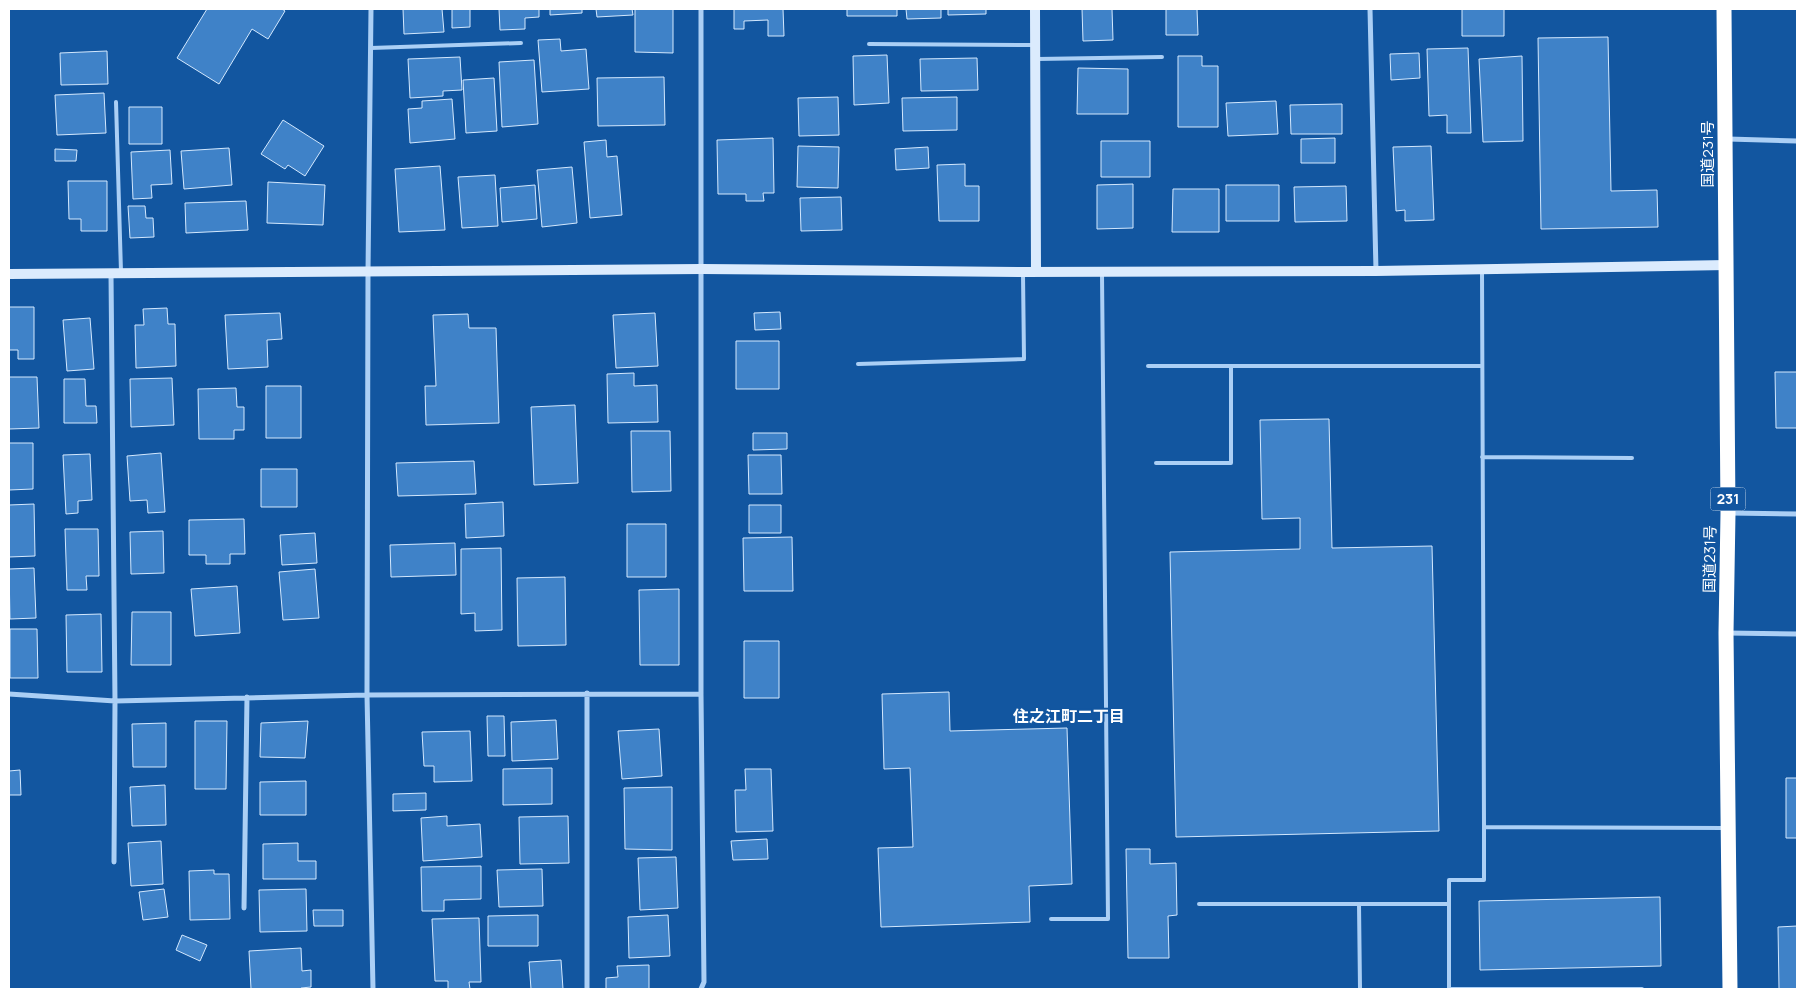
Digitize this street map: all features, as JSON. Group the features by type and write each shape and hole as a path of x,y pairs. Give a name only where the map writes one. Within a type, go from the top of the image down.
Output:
{"highway":[{"name":"国道231号","path":"1724,9 1728,514 1726,632 1730,989"}],"street":[{"path":"372,9 368,272 367,695 373,989"},
{"path":"701,9 701,694 704,982 701,989"},
{"path":"1035,9 1036,272"},
{"path":"1370,9 1376,271"},
{"path":"1726,139 1797,141"},
{"path":"9,274 702,269 1023,272 1376,271 1727,265"},
{"path":"114,862 116,274"},
{"path":"1728,514 1797,514"},
{"path":"1726,632 1797,634"},
{"path":"587,693 587,989"},
{"path":"9,694 115,700 367,695 701,694"},
{"path":"244,908 247,698"}],"lane":[{"path":"371,48 521,43"},
{"path":"869,44 1035,45"},
{"path":"1035,59 1162,57"},
{"path":"116,102 116,274"},
{"path":"1482,270 1484,880 1448,880 1449,989 1642,989"},
{"path":"858,364 1024,359 1023,272"},
{"path":"1051,919 1108,919 1102,272"},
{"path":"1148,366 1482,366"},
{"path":"1156,464 1231,463 1231,366"},
{"path":"1482,457 1632,458"},
{"path":"1484,827 1728,828"},
{"path":"1199,904 1449,904"},
{"path":"1359,904 1360,989"}],"building":[{"path":"207,9 282,9 285,11 268,39 252,29 219,84 177,58"},
{"path":"403,9 442,9 444,32 404,34"},
{"path":"452,9 470,9 470,27 452,28"},
{"path":"499,9 539,9 539,17 525,18 525,29 500,30"},
{"path":"550,9 582,9 582,13 550,15"},
{"path":"596,9 632,9 633,15 597,17"},
{"path":"635,9 673,9 673,53 635,52"},
{"path":"734,9 783,9 784,36 768,36 768,20 744,21 744,29 734,29"},
{"path":"847,9 897,9 897,16 847,16"},
{"path":"906,9 941,9 941,18 907,19"},
{"path":"948,9 986,9 986,14 948,15"},
{"path":"1082,9 1112,9 1113,40 1083,41"},
{"path":"1166,9 1197,9 1198,35 1166,35"},
{"path":"1462,9 1504,9 1504,36 1462,36"},
{"path":"1608,37 1611,191 1657,190 1658,227 1541,229 1538,38"},
{"path":"560,39 561,51 586,49 589,89 542,92 538,40"},
{"path":"1468,48 1471,133 1447,133 1447,115 1429,116 1427,49"},
{"path":"107,51 108,84 61,85 60,53"},
{"path":"1419,53 1420,78 1391,80 1390,54"},
{"path":"887,55 889,103 854,105 853,56"},
{"path":"1178,56 1202,56 1202,66 1218,66 1218,127 1178,127"},
{"path":"1522,56 1523,141 1483,142 1479,59"},
{"path":"460,57 462,90 443,91 443,96 410,98 408,59"},
{"path":"977,58 978,90 921,91 920,59"},
{"path":"534,60 538,124 502,127 499,62"},
{"path":"1078,68 1128,69 1128,114 1077,114"},
{"path":"664,77 665,125 598,126 597,78"},
{"path":"494,78 497,131 466,133 463,80"},
{"path":"104,93 106,133 57,135 55,95"},
{"path":"838,97 839,135 799,136 798,98"},
{"path":"957,97 957,130 903,131 902,98"},
{"path":"452,99 455,139 410,143 408,109 422,108 422,101"},
{"path":"1276,101 1278,134 1228,136 1226,103"},
{"path":"1342,104 1342,134 1291,134 1290,105"},
{"path":"129,107 162,107 162,144 129,144"},
{"path":"283,120 324,146 305,176 288,165 285,169 261,154"},
{"path":"773,138 774,193 763,193 764,201 746,201 746,194 718,194 717,140"},
{"path":"1335,138 1335,163 1301,163 1301,139"},
{"path":"606,140 607,157 617,156 622,215 590,218 584,142"},
{"path":"1101,141 1150,141 1150,177 1101,177"},
{"path":"798,146 839,147 838,188 797,187"},
{"path":"1431,146 1434,220 1405,221 1405,210 1396,211 1393,147"},
{"path":"928,147 929,168 896,170 895,149"},
{"path":"229,148 232,185 184,189 181,151"},
{"path":"55,149 77,150 76,161 55,161"},
{"path":"170,150 172,184 151,185 152,198 133,199 131,152"},
{"path":"965,164 965,186 979,186 979,221 939,221 937,165"},
{"path":"440,166 445,230 399,232 395,169"},
{"path":"572,167 577,223 542,227 537,170"},
{"path":"495,175 498,226 462,228 458,177"},
{"path":"68,181 107,181 107,231 81,231 81,219 69,219"},
{"path":"268,182 325,185 323,225 267,223"},
{"path":"1133,184 1133,228 1097,229 1097,185"},
{"path":"535,185 537,219 502,222 500,188"},
{"path":"1226,185 1279,185 1279,221 1226,221"},
{"path":"1346,186 1347,221 1295,222 1294,187"},
{"path":"1173,189 1219,189 1219,232 1172,232"},
{"path":"841,197 842,230 801,231 800,198"},
{"path":"246,201 248,230 186,233 185,203"},
{"path":"128,206 145,206 146,218 153,218 154,237 130,238"},
{"path":"9,307 34,307 34,359 18,359 18,350 9,350"},
{"path":"167,308 168,324 175,324 176,366 136,368 135,325 144,325 143,309"},
{"path":"780,312 781,329 755,330 754,313"},
{"path":"280,313 282,339 267,340 268,367 228,369 225,315"},
{"path":"655,313 658,366 616,368 613,315"},
{"path":"468,314 469,328 496,328 499,423 426,425 425,386 436,386 433,315"},
{"path":"90,318 94,369 67,371 63,320"},
{"path":"736,341 779,341 779,389 736,389"},
{"path":"1775,372 1797,372 1797,428 1776,428"},
{"path":"634,373 634,386 657,385 658,422 608,423 607,374"},
{"path":"9,377 37,377 39,428 9,429"},
{"path":"172,378 174,425 131,427 130,379"},
{"path":"64,379 85,379 86,406 96,406 97,423 64,423"},
{"path":"266,386 301,386 301,438 266,438"},
{"path":"236,388 237,407 244,407 244,430 234,430 234,439 199,439 198,389"},
{"path":"575,405 578,483 534,485 531,407"},
{"path":"1329,419 1332,548 1432,546 1439,831 1176,837 1170,552 1300,549 1300,518 1262,519 1260,420"},
{"path":"631,431 670,431 671,491 632,492"},
{"path":"753,433 787,433 787,449 753,450"},
{"path":"9,443 33,443 33,489 9,490"},
{"path":"161,453 165,512 148,513 147,500 130,501 127,456"},
{"path":"90,454 92,500 78,501 78,513 66,514 63,455"},
{"path":"748,455 781,455 782,494 749,494"},
{"path":"474,461 476,494 398,496 396,463"},
{"path":"261,469 297,469 297,507 261,507"},
{"path":"503,502 504,536 466,538 465,504"},
{"path":"34,504 35,556 9,557 9,505"},
{"path":"749,505 781,505 781,533 749,533"},
{"path":"244,519 245,554 230,554 230,564 206,564 206,555 189,555 189,520"},
{"path":"627,524 666,524 666,577 627,577"},
{"path":"65,529 98,529 99,576 86,576 87,590 67,590"},
{"path":"163,531 164,573 131,574 130,532"},
{"path":"315,533 317,563 282,565 280,535"},
{"path":"792,537 793,591 744,591 743,538"},
{"path":"455,543 456,575 391,577 390,545"},
{"path":"501,548 502,630 475,631 475,613 461,614 461,549"},
{"path":"34,568 36,618 10,619 9,569"},
{"path":"315,569 319,618 283,620 279,572"},
{"path":"565,577 566,645 518,646 517,578"},
{"path":"237,586 240,633 195,636 191,589"},
{"path":"679,589 679,665 640,665 639,590"},
{"path":"132,612 171,612 171,665 131,665"},
{"path":"101,614 102,672 67,672 66,615"},
{"path":"10,629 37,629 38,678 10,678"},
{"path":"744,641 779,641 779,698 744,698"},
{"path":"949,692 950,731 1067,728 1072,884 1029,886 1030,922 881,927 878,848 913,847 910,768 884,769 882,694"},
{"path":"487,716 504,716 505,756 488,756"},
{"path":"556,720 558,759 512,761 511,722"},
{"path":"195,721 227,721 226,789 195,789"},
{"path":"308,721 305,758 260,757 261,723"},
{"path":"166,723 166,767 133,767 132,724"},
{"path":"659,729 662,776 622,779 618,731"},
{"path":"470,731 472,781 434,782 434,766 424,766 422,732"},
{"path":"552,768 552,804 503,805 503,769"},
{"path":"745,769 771,769 773,831 736,832 735,790 746,790"},
{"path":"20,770 21,795 9,795 9,771"},
{"path":"1786,778 1797,778 1797,838 1786,838"},
{"path":"306,781 306,815 260,815 260,782"},
{"path":"165,785 166,825 132,826 130,787"},
{"path":"672,787 672,850 625,849 624,788"},
{"path":"426,793 426,810 393,811 393,794"},
{"path":"447,816 447,826 480,824 482,857 423,861 421,818"},
{"path":"568,816 569,863 520,864 519,817"},
{"path":"767,839 768,859 733,860 731,841"},
{"path":"161,841 163,884 131,886 128,843"},
{"path":"298,843 298,861 316,861 316,879 263,879 263,844"},
{"path":"1126,849 1150,849 1150,864 1176,863 1177,915 1168,916 1169,958 1128,958"},
{"path":"676,857 678,908 640,910 638,858"},
{"path":"481,866 481,899 444,900 444,911 422,911 421,867"},
{"path":"542,869 543,906 499,907 497,870"},
{"path":"214,870 214,874 229,874 230,919 190,920 189,871"},
{"path":"164,889 168,917 143,920 139,892"},
{"path":"306,889 307,931 260,932 259,890"},
{"path":"1660,897 1661,966 1480,970 1479,901"},
{"path":"313,910 343,910 343,926 314,926"},
{"path":"538,915 538,946 488,946 488,916"},
{"path":"668,915 670,956 629,958 628,917"},
{"path":"479,918 481,982 469,982 470,989 448,989 448,981 435,981 432,919"},
{"path":"1797,926 1797,989 1779,989 1778,927"},
{"path":"182,935 207,945 200,961 176,950"},
{"path":"301,948 302,971 311,970 311,987 301,989 251,989 249,951"},
{"path":"561,960 563,989 531,989 529,962"},
{"path":"649,965 649,989 606,989 606,978 618,977 617,966"}],"district":[{"name":"住之江町二丁目","path":"1069,716"}]}
